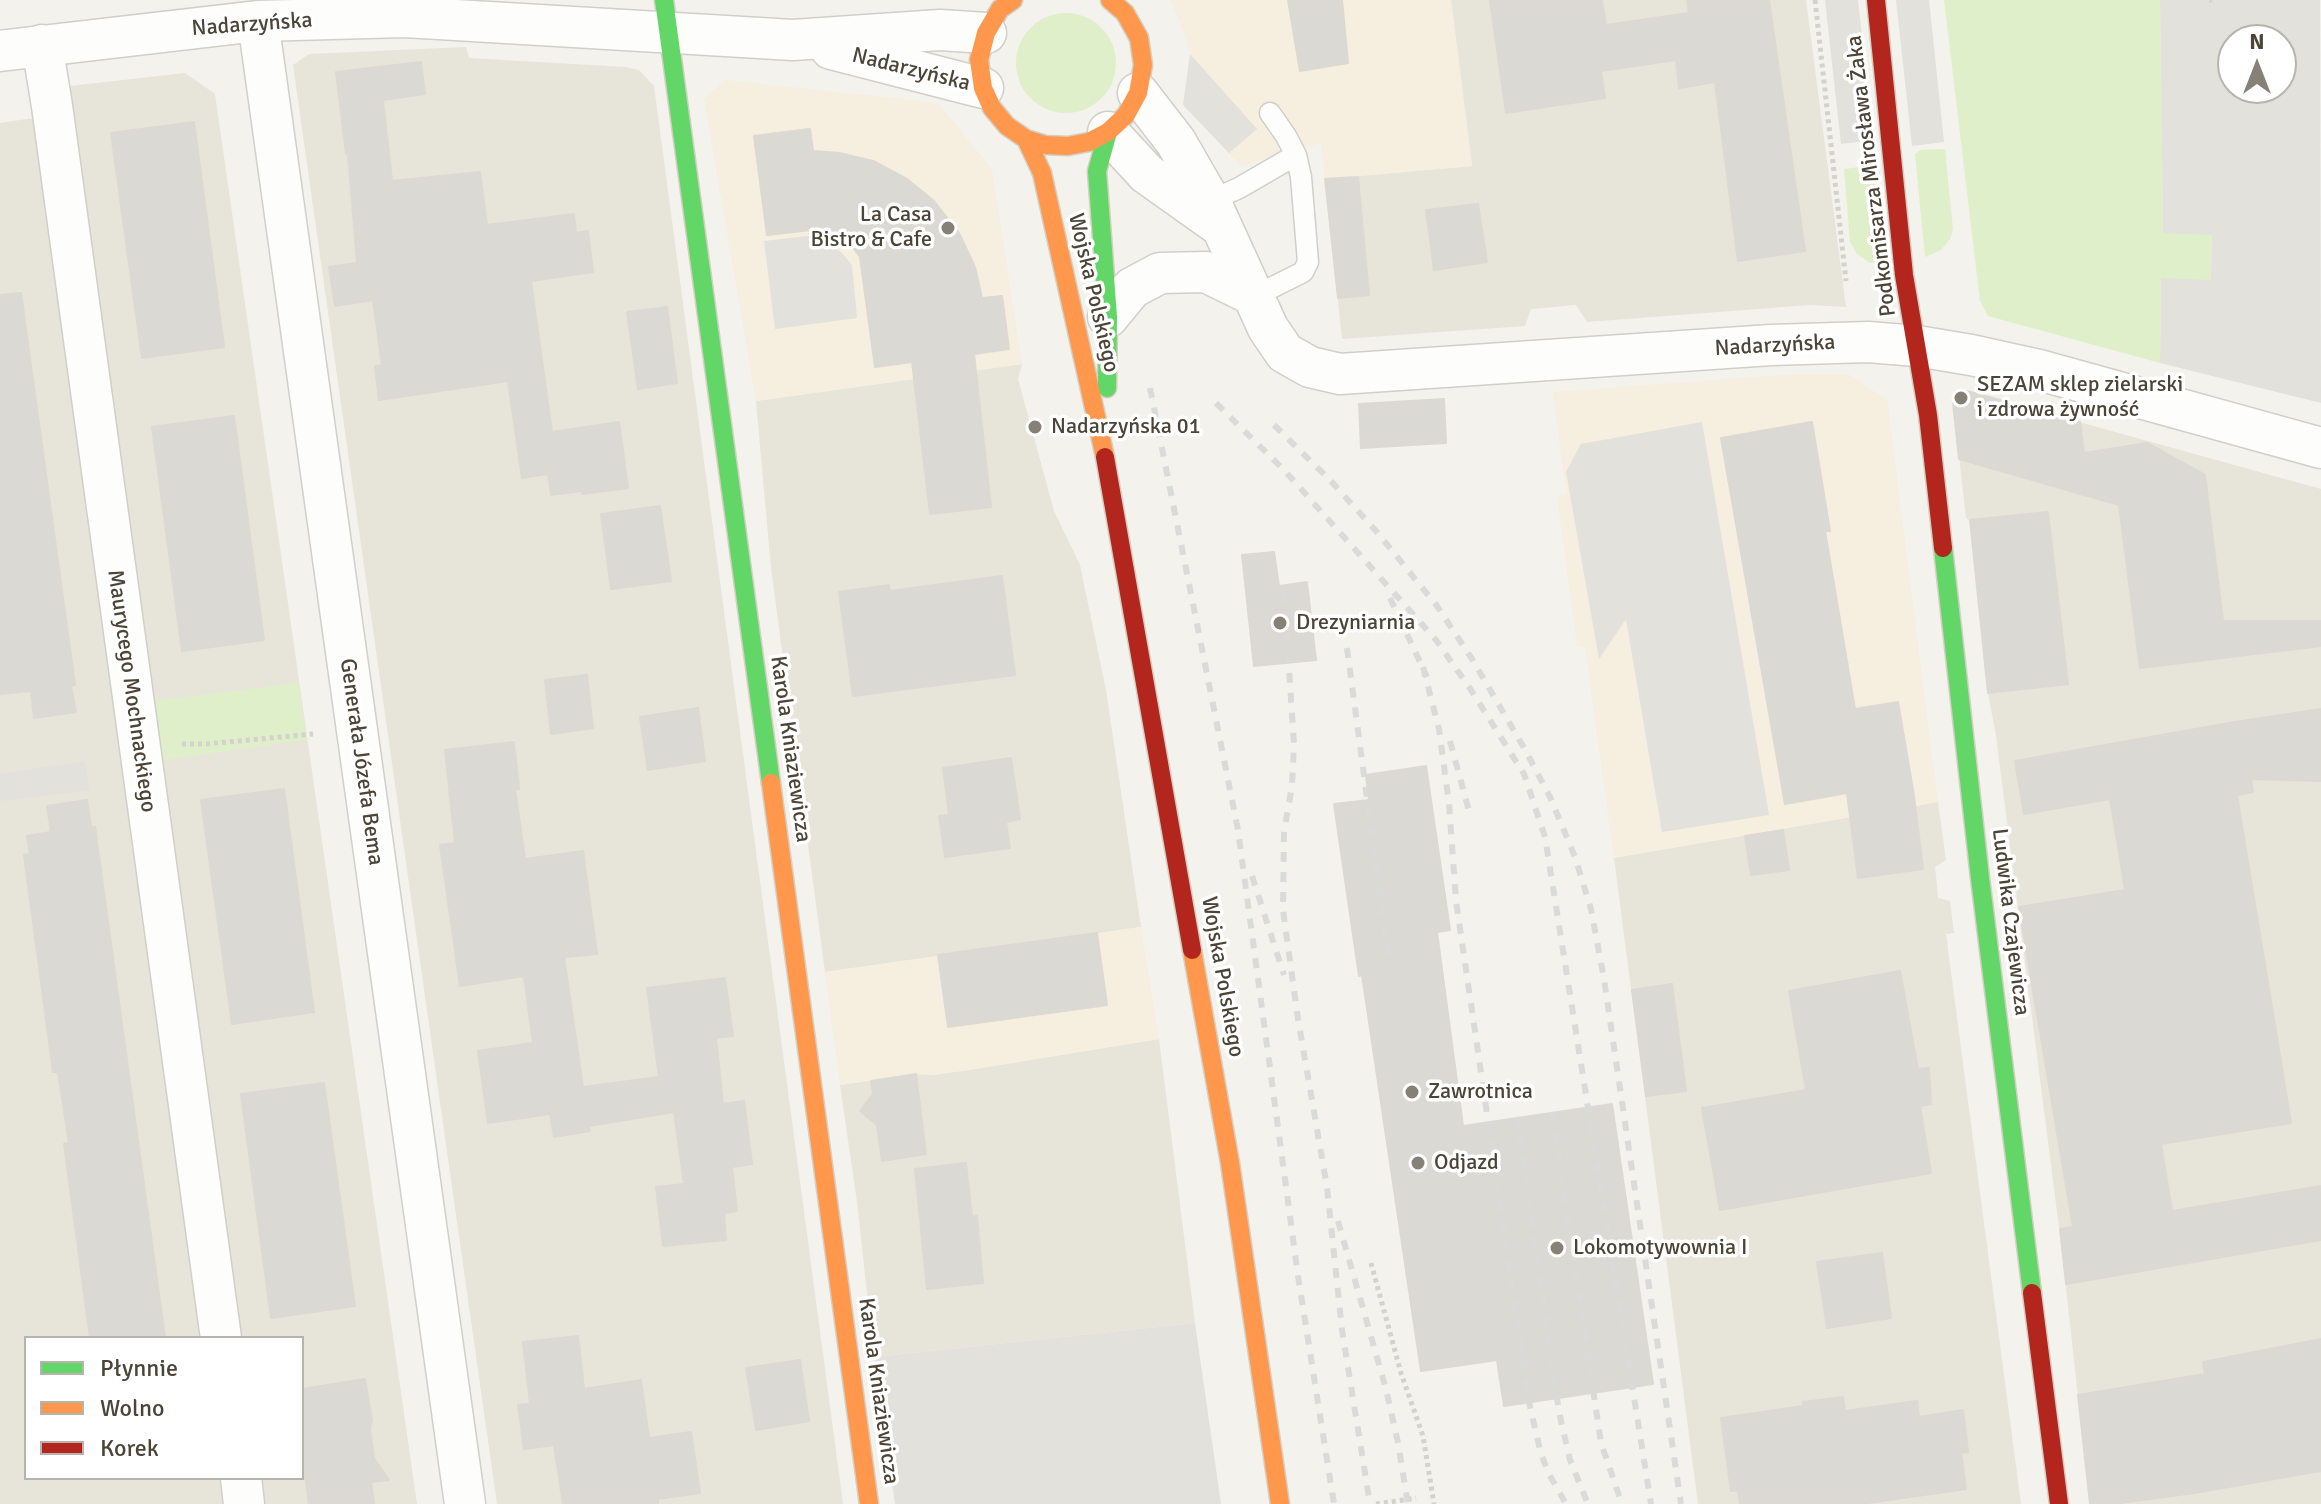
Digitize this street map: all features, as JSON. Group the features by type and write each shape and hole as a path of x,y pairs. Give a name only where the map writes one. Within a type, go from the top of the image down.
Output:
{"street":[{"path":"1013,0 1000,9 986,33 979,60 983,88 999,117 1026,139 1046,145 1068,146 1089,142 1108,132 1126,115 1138,93 1143,65 1139,38 1125,13 1110,0"},
{"name":"Podkomisarza Mirosława Żaka","path":"1876,0 1904,275 1917,346"},
{"name":"Nadarzyńska","path":"0,51 258,21 666,16 793,40 983,88"},
{"name":"Karola Kniaziewicza","path":"666,16 869,1504"},
{"name":"Generała Józefa Bema","path":"258,21 465,1504"},
{"name":"Nadarzyńska","path":"793,40 940,30 986,33"},
{"name":"Maurycego Mochnackiego","path":"42,45 221,1336"},
{"name":"Nadarzyńska","path":"1138,93 1176,142 1216,214 1268,328 1285,353 1310,367 1340,374 1771,345 1868,342 1917,346 2039,370 2321,448"},
{"path":"1108,132 1147,174 1216,214"},
{"name":"Wojska Polskiego","path":"1106,461 1108,317 1097,171 1108,132"},
{"name":"Wojska Polskiego","path":"1026,139 1042,173 1106,461 1230,1163 1280,1504"},
{"path":"1108,317 1132,288 1160,273 1206,272 1255,296"},
{"name":"Ludwika Czajewicza","path":"1917,346 1928,415 1980,878 2059,1504"},
{"path":"241,1480 244,1504"}],"lane":[{"path":"1255,296 1303,272 1308,262 1301,177 1296,155 1270,113"},
{"path":"1216,214 1239,188 1296,155"}],"path":[{"path":"1815,0 1846,281"},
{"path":"137,741 206,744 313,734 315,749"},
{"path":"1371,1263 1401,1373 1423,1436 1434,1504"},
{"path":"1376,1504 1416,1498"}],"shaded area":[{"path":"1170,0 1451,0 1472,166 1325,179 1321,143 1241,166 1183,105 1190,54"},
{"path":"1451,0 1806,0 1846,307 1810,305 1587,322 1576,305 1531,309 1525,326 1342,339 1325,179 1472,166"},
{"path":"1825,0 1858,0 1874,140 1841,144"},
{"path":"1896,0 1929,0 1944,142 1912,146"},
{"path":"2160,0 2320,0 2321,403 2160,363 2161,278 2211,280 2212,235 2163,233"},
{"path":"466,47 469,58 625,67 639,70 654,86 843,1504 497,1504 293,65 309,54"},
{"path":"1190,54 1257,129 1229,153 1183,105"},
{"path":"185,73 215,94 417,1504 0,1504 0,123 73,112 70,86"},
{"path":"725,80 938,103 992,169 1022,364 756,401 704,99"},
{"path":"807,236 840,251 852,265 857,318 775,329 764,241"},
{"path":"1022,364 1018,379 1054,511 1080,565 1106,690 1141,927 825,972 771,568 756,401"},
{"path":"1797,374 1848,374 1887,400 1938,802 1614,858 1585,647 1577,646 1557,496 1566,495 1553,392"},
{"path":"1967,391 2321,489 2321,1504 2090,1504 2061,1243 1953,403"},
{"path":"1702,422 1769,815 1662,832 1626,619 1599,659 1566,472 1581,444"},
{"path":"85,761 90,790 0,801 0,774"},
{"path":"1938,802 1946,860 1935,867 1938,898 1950,901 1954,933 1946,934 2021,1504 1698,1504 1614,858"},
{"path":"1141,927 1159,1039 975,1069 840,1085 825,972"},
{"path":"1159,1039 1195,1323 874,1357 840,1085 975,1069"},
{"path":"1195,1323 1221,1504 895,1504 874,1357"}],"green space":[{"path":"1944,0 2160,0 2163,232 2212,234 2211,281 2161,279 2160,363 1988,316 1980,301"},
{"path":"1066,13 1085,17 1101,28 1112,44 1116,63 1112,82 1101,98 1085,109 1066,113 1047,109 1031,98 1020,82 1016,63 1020,44 1031,28 1047,17"},
{"path":"1945,149 1953,230 1941,250 1925,257 1915,154 1920,150"},
{"path":"1868,166 1875,172 1886,262 1870,263 1857,254 1850,242 1844,169"},
{"path":"298,683 307,740 162,760 153,701"}],"building":[{"path":"1288,0 1342,0 1348,63 1300,71"},
{"path":"1490,0 1602,0 1606,25 1689,13 1687,0 1769,0 1805,251 1738,261 1715,82 1679,88 1676,60 1601,71 1605,98 1506,113"},
{"path":"421,62 425,94 383,100 392,181 480,172 487,225 574,214 576,233 588,231 593,272 531,281 552,432 619,422 628,488 551,495 548,474 522,478 508,381 379,400 375,366 382,365 373,300 335,306 329,267 357,263 348,154 336,72"},
{"path":"194,122 224,347 142,358 111,133"},
{"path":"810,129 813,151 873,161 907,179 934,201 959,233 975,267 982,298 1002,296 1009,349 974,354 991,507 930,514 912,362 875,367 860,257 848,241 829,231 767,235 754,136"},
{"path":"1358,177 1369,295 1338,298 1325,179"},
{"path":"1478,204 1487,262 1434,270 1426,210"},
{"path":"21,293 75,685 71,686 76,712 34,718 31,691 0,694 0,295"},
{"path":"667,307 677,383 638,389 627,312"},
{"path":"1967,391 2080,422 2084,453 2147,443 2205,475 2223,621 2321,621 2321,646 2140,668 2119,505 1959,459 1953,403"},
{"path":"1444,399 1446,443 1361,448 1359,404"},
{"path":"234,416 264,640 182,651 152,427"},
{"path":"1812,422 1830,531 1825,531 1855,709 1898,702 1923,869 1858,878 1847,793 1785,804 1721,438"},
{"path":"660,506 671,581 611,589 601,514"},
{"path":"2048,512 2068,684 1988,693 1970,520"},
{"name":"Drezyniarnia","path":"1274,552 1279,586 1307,582 1316,660 1254,666 1242,555"},
{"path":"1002,576 1015,675 853,696 839,592 889,585 890,591"},
{"path":"587,675 593,728 551,734 545,680"},
{"path":"698,708 705,761 648,770 640,717"},
{"path":"2321,709 2321,781 2251,779 2253,792 2237,795 2291,1123 2161,1144 2172,1211 2321,1186 2321,1240 2066,1284 2060,1229 2073,1227 2019,907 2125,890 2110,799 2024,814 2015,761"},
{"path":"514,742 519,789 515,789 525,859 583,851 597,954 564,957 583,1087 659,1077 647,988 725,978 733,1036 716,1038 723,1104 744,1101 752,1164 732,1167 737,1211 724,1213 726,1240 663,1246 656,1187 684,1184 674,1112 589,1126 590,1131 554,1137 550,1114 488,1123 478,1051 533,1043 524,976 460,986 440,845 455,843 445,750"},
{"path":"1011,758 1020,819 1006,822 1010,848 945,857 939,816 949,815 943,768"},
{"path":"1426,766 1450,930 1437,932 1463,1126 1612,1104 1653,1384 1504,1406 1497,1360 1421,1371 1334,804 1369,800 1366,775"},
{"path":"284,789 314,1012 232,1024 201,800"},
{"path":"87,800 91,827 95,827 165,1336 90,1336 64,1144 69,1143 58,1072 53,1072 24,855 30,854 27,836 51,832 47,806"},
{"path":"1783,830 1789,870 1751,875 1745,836"},
{"path":"1097,933 1107,1005 948,1027 938,955"},
{"path":"1900,971 1918,1069 1929,1068 1931,1104 1920,1106 1931,1173 1720,1210 1702,1108 1806,1090 1789,991"},
{"path":"1672,984 1686,1091 1646,1096 1632,990"},
{"path":"916,1074 926,1154 882,1161 877,1125 860,1111 873,1094 871,1081"},
{"path":"324,1083 355,1306 271,1318 241,1094"},
{"path":"966,1163 972,1217 977,1216 983,1283 927,1289 915,1169"},
{"path":"1882,1253 1891,1318 1827,1328 1817,1262"},
{"path":"578,1336 584,1389 641,1380 649,1438 691,1432 700,1493 658,1499 658,1504 563,1504 554,1445 524,1449 518,1405 530,1404 523,1342"},
{"path":"2321,1339 2321,1471 2194,1493 2113,1504 2090,1504 2078,1395 2205,1374 2203,1362"},
{"path":"800,1360 809,1421 756,1430 746,1368"},
{"path":"365,1379 374,1458 389,1480 371,1482 374,1504 309,1504 304,1478 304,1389"},
{"path":"1843,1397 1845,1411 1917,1401 1919,1417 1963,1410 1968,1452 1961,1453 1966,1489 1861,1504 1740,1504 1738,1490 1731,1491 1721,1418"}],"railway":[{"path":"1150,388 1238,830 1298,1276 1334,1504"},
{"path":"1216,403 1284,470 1436,640 1524,774 1545,837 1651,1504"},
{"path":"1274,425 1376,531 1437,606 1523,746 1550,797 1575,857 1591,909 1604,979 1681,1504"},
{"path":"1284,593 1294,744 1292,786 1284,832 1283,910 1327,1187 1342,1330 1370,1504"},
{"path":"1390,598 1427,677"},
{"path":"1347,648 1388,955"},
{"path":"1423,667 1439,729 1449,803 1456,901 1529,1402 1541,1454 1566,1504"},
{"path":"1450,741 1469,811"},
{"path":"1252,876 1284,975"},
{"path":"1552,1113 1601,1443 1622,1504"},
{"path":"1517,1118 1559,1412 1570,1460 1588,1504"},
{"path":"1338,1221 1386,1389 1408,1504"}],"traffic: fast":[{"path":"664,0 771,783"},
{"path":"1107,388 1108,317 1097,171 1108,132"},
{"path":"1943,548 1980,878 2032,1293"}],"traffic: slow":[{"path":"1013,0 1000,9 986,33 979,60 983,88 992,108 1007,126 1026,139 1046,145 1068,146 1089,142 1108,132 1126,115 1138,93 1143,65 1139,38 1125,13 1110,0"},
{"path":"1026,139 1042,173 1105,457"},
{"path":"771,783 869,1504"},
{"path":"1192,950 1230,1163 1280,1504"}],"traffic: jam":[{"path":"1876,0 1904,275 1928,415 1943,548"},
{"path":"1105,457 1192,950"},
{"path":"2032,1293 2059,1504"}],"place":[{"name":"La Casa Bistro & Cafe","path":"948,228"},
{"name":"SEZAM sklep zielarski i zdrowa żywność","path":"1961,398"},
{"name":"Nadarzyńska 01","path":"1035,427"},
{"name":"Drezyniarnia","path":"1280,623"},
{"name":"Zawrotnica","path":"1412,1092"},
{"name":"Odjazd","path":"1418,1163"},
{"name":"Lokomotywownia I","path":"1557,1248"}]}
